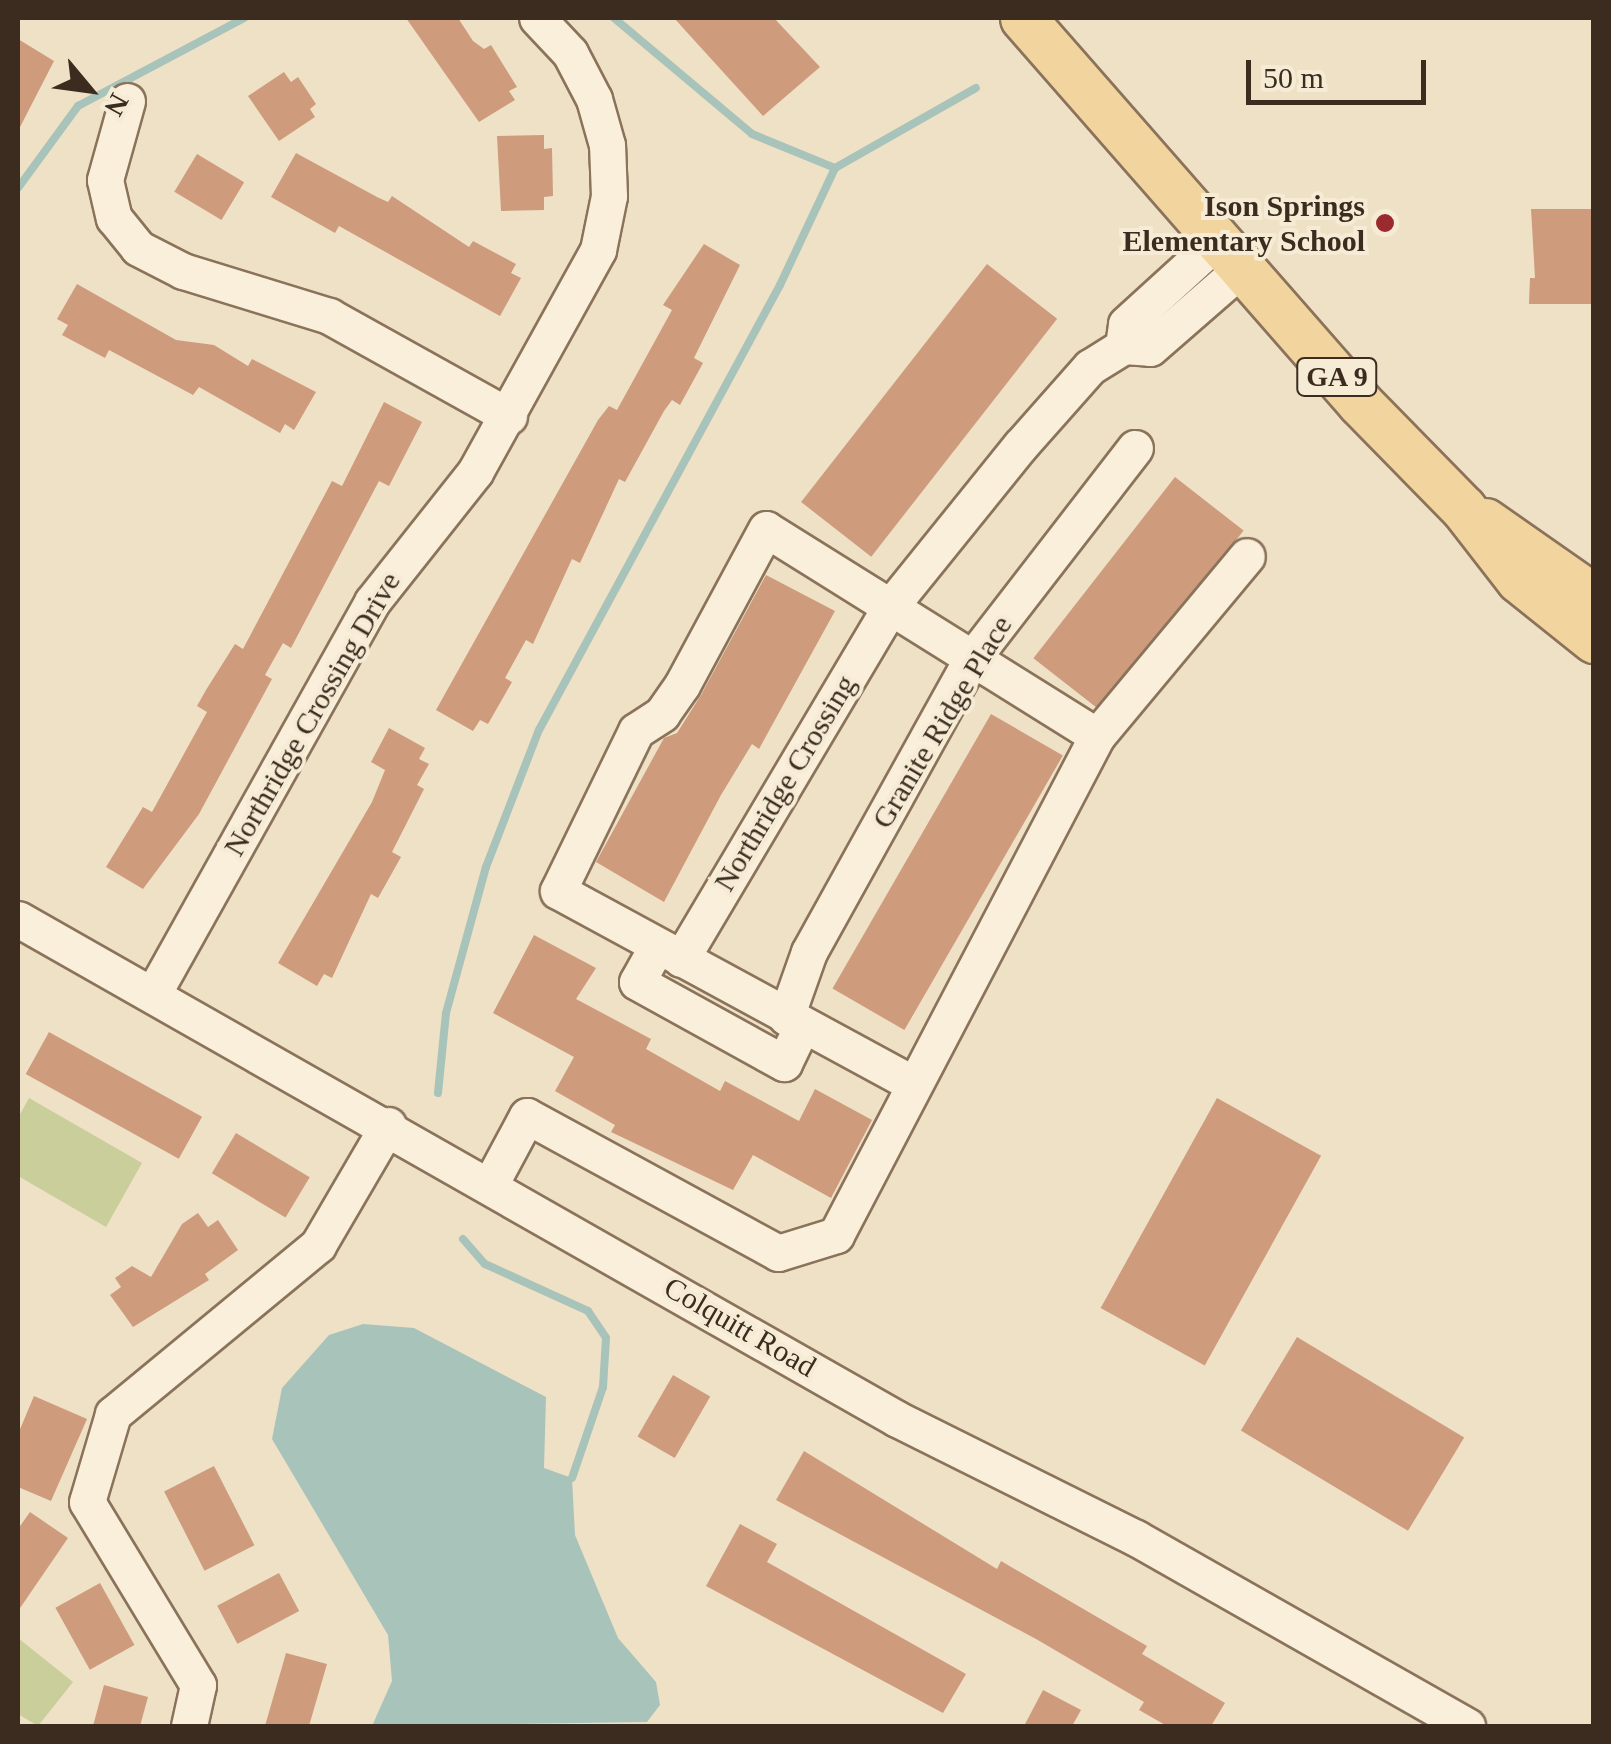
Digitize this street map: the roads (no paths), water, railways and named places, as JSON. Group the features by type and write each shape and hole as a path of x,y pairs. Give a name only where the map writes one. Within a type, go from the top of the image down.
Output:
{"main road":[{"name":"GA 9","path":"1023,18 1229,255 1463,508 1519,580 1594,640"},
{"name":"GA 9","path":"1463,508 1538,552 1594,597"}],"street":[{"name":"Northridge Crossing Drive","path":"153,994 372,602 474,472 585,280 610,196 607,145 594,98 570,54 537,18"},
{"path":"128,102 104,180 114,218 138,248 183,272 330,316 509,416"},
{"name":"Northridge Crossing","path":"794,1022 784,1063 637,982 669,953 890,606 1090,366 1123,346 1126,324 1229,255"},
{"name":"Granite Ridge Place","path":"794,1022 809,952 972,660 1135,448"},
{"path":"914,1084 558,891 636,730 662,714 682,685 766,529 1097,736"},
{"path":"492,1182 527,1116 778,1253 836,1236 1097,736 1247,556"},
{"name":"Colquitt Road","path":"18,918 492,1182 897,1419 1136,1538 1467,1726"},
{"path":"188,1726 198,1685 87,1502 113,1414 318,1246 388,1125"}],"water":[{"path":"363,1324 414,1328 546,1397 544,1468 572,1478 575,1535 618,1638 656,1682 660,1705 647,1722 372,1726 392,1681 388,1635 272,1439 282,1388 329,1335"}],"waterway":[{"path":"18,188 78,106 244,18"},
{"path":"614,18 752,134 835,168"},
{"path":"438,1093 446,1013 486,867 539,730 780,285 835,168 976,88"},
{"path":"463,1239 485,1264 588,1311 606,1338 603,1387 572,1478"}],"place":[{"name":"Ison Springs Elementary School","path":"1385,223"}]}
